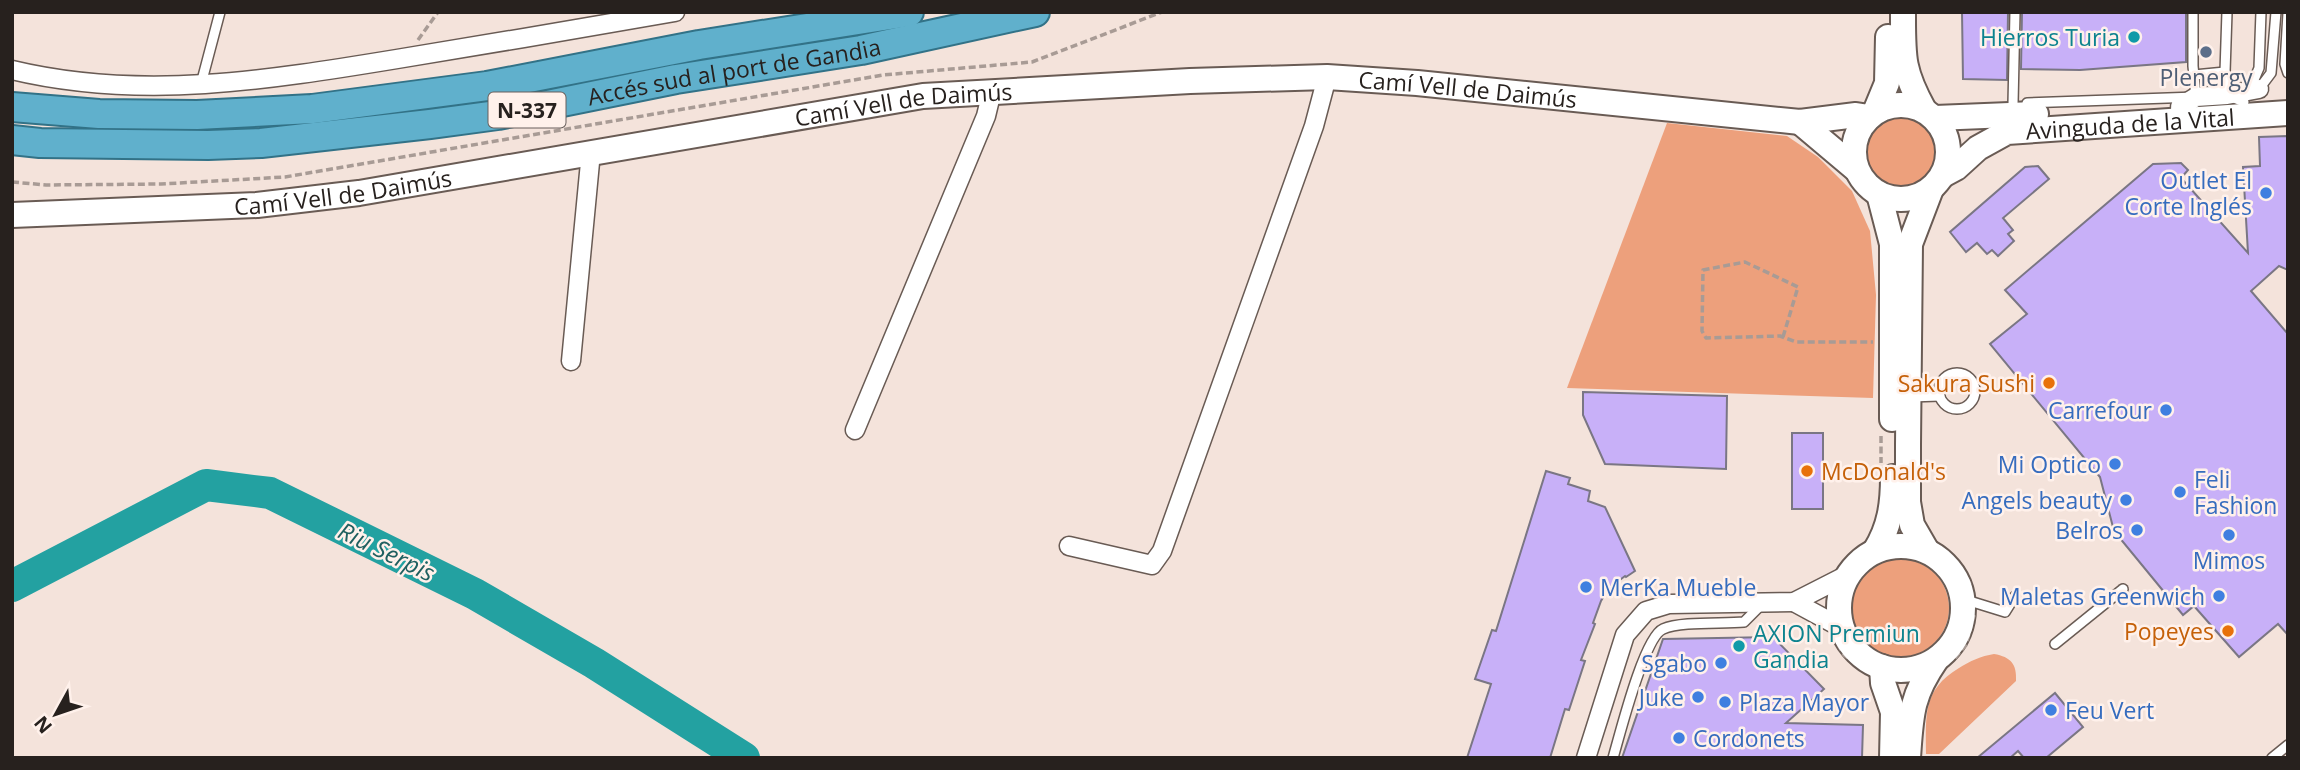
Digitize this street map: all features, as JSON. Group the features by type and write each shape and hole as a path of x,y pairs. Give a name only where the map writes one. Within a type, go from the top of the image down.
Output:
{"highway":[{"name":"Accés sud al port de Gandia","path":"12,107 75,113 197,115 312,109 487,86 699,45 909,12"},
{"name":"Accés sud al port de Gandia","path":"12,140 208,145 261,143 418,126 498,115 676,79 861,50 1035,12"}],"main road":[{"path":"1887,12 1887,83 1872,114 1859,130 1853,157 1862,180 1879,194 1892,199 1906,200 1919,196 1937,182"},
{"path":"1903,12 1903,56 1907,75 1929,114 1944,131 1948,145 1948,160 1910,244 1908,502 1912,525 1927,551"},
{"name":"Camí Vell de Daimús","path":"12,215 257,205 359,193 923,96 992,91 1327,77 1431,84 1800,122 1872,114"},
{"name":"Avinguda de la Vital","path":"1929,114 1983,117 2188,102 2244,95 2288,98"},
{"path":"1872,114 1899,104 1929,114"},
{"name":"Avinguda de la Vital","path":"1937,182 1978,148 2007,132 2288,113"},
{"path":"1800,122 1857,170"},
{"path":"1875,551 1886,534 1893,502 1892,244 1879,194"},
{"path":"1892,758 1893,712 1883,683 1836,625 1840,592 1847,575 1859,561 1875,551 1892,546 1910,546 1927,551 1945,563 1957,579 1963,599 1961,625 1956,637 1921,681 1911,709 1908,758"},
{"path":"1873,668 1910,670 1936,660"}],"street":[{"path":"12,70 83,83 127,86 236,83 675,12"},
{"path":"1069,546 1152,565 1162,551 1314,126 1327,77"},
{"path":"855,430 986,116 992,91"},
{"path":"571,361 591,152"},
{"path":"1586,758 1625,635 1646,611 1669,604 1794,602 1847,575"},
{"path":"1794,602 1836,625"}],"lane":[{"path":"201,86 220,12"},
{"path":"2013,104 2015,12"},
{"path":"2188,102 2194,75 2193,12"},
{"path":"2227,12 2225,72 2244,95"},
{"path":"2244,95 2258,75 2261,12"},
{"path":"2244,95 2271,73 2276,12"},
{"path":"2288,12 2285,64 2288,73"},
{"path":"2194,75 2225,72"},
{"name":"Avinguda de la Vital","path":"1983,117 1998,106 2013,104 2188,102"},
{"path":"1951,374 1964,374 1974,385 1973,400 1960,409 1949,407 1940,396 1942,381 1951,374"},
{"path":"1909,397 1940,396"},
{"path":"2054,645 2123,589"},
{"path":"1963,599 2005,612 2015,596"},
{"path":"1613,758 1647,647 1660,630 1675,625 1744,622 1763,602"},
{"path":"2272,758 2288,745"}],"path":[{"path":"409,57 422,32 438,12"},
{"path":"12,182 46,185 161,184 285,177 883,75 1032,62 1162,12"},
{"path":"1783,337 1798,287 1745,261 1703,270 1702,331 1706,338 1783,337 1796,342 1882,342"},
{"path":"1881,433 1882,473"},
{"path":"1836,625 1844,654 1873,668"}],"shaded area":[{"path":"1900,113 1914,116 1926,124 1934,136 1937,150 1934,164 1926,176 1914,184 1900,187 1886,184 1874,176 1866,164 1863,150 1866,136 1874,124 1886,116"},
{"path":"1667,123 1787,136 1818,157 1852,191 1870,231 1876,295 1873,398 1567,388"},
{"path":"1900,559 1919,563 1935,573 1945,589 1949,608 1945,627 1935,643 1919,653 1900,657 1881,653 1865,643 1855,627 1851,608 1855,589 1865,573 1881,563"},
{"path":"1994,654 2012,662 2016,681 1939,754 1926,754 1927,716 1932,695 1938,685 1963,665"}],"building":[{"path":"1962,12 2008,12 2007,80 1963,79"},
{"name":"Hierros Turia","path":"2022,12 2186,12 2186,62 2080,70 2021,69"},
{"name":"Carrefour","path":"2288,136 2288,270 2279,266 2251,291 2288,334 2288,635 2278,624 2239,657 2194,606 2183,615 2114,531 2100,477 1990,344 2027,314 2005,290 2153,164 2181,163 2188,170 2181,178 2248,253 2243,167 2260,166 2259,137"},
{"path":"2038,166 2049,179 2003,218 2013,230 2008,234 2014,241 1998,256 1992,250 1987,254 1977,243 1966,252 1950,232 2025,167"},
{"path":"1583,392 1727,396 1726,469 1605,464 1583,415"},
{"name":"McDonald's","path":"1792,433 1823,433 1823,509 1792,509"},
{"path":"1546,471 1570,478 1568,484 1590,491 1588,501 1605,507 1635,571 1608,589 1601,601 1581,660 1585,661 1569,710 1565,709 1550,758 1467,758 1491,684 1475,679 1492,630 1496,631"},
{"name":"Plaza Mayor","path":"1773,637 1824,689 1786,723 1863,725 1862,758 1622,758 1663,639"},
{"name":"Feu Vert","path":"2055,693 2083,727 2046,758 2024,758 2018,751 2010,758 1977,758"}],"waterway":[{"name":"Riu Serpis","path":"12,586 206,485 270,493 475,594 594,663 744,758"}],"place":[{"name":"Hierros Turia","path":"2134,37"},
{"name":"Plenergy","path":"2206,52"},
{"name":"Outlet El Corte Inglés","path":"2266,193"},
{"name":"Sakura Sushi","path":"2049,383"},
{"name":"Carrefour","path":"2166,410"},
{"name":"Mi Optico","path":"2115,464"},
{"name":"McDonald's","path":"1807,471"},
{"name":"Feli Fashion","path":"2180,492"},
{"name":"Angels beauty","path":"2126,500"},
{"name":"Belros","path":"2137,530"},
{"name":"Mimos","path":"2229,535"},
{"name":"MerKa Mueble","path":"1586,587"},
{"name":"Maletas Greenwich","path":"2219,596"},
{"name":"Popeyes","path":"2228,631"},
{"name":"AXION Premiun Gandia","path":"1739,646"},
{"name":"Sgabo","path":"1721,663"},
{"name":"Juke","path":"1698,697"},
{"name":"Plaza Mayor","path":"1725,702"},
{"name":"Feu Vert","path":"2051,710"},
{"name":"Cordonets","path":"1679,738"}]}
